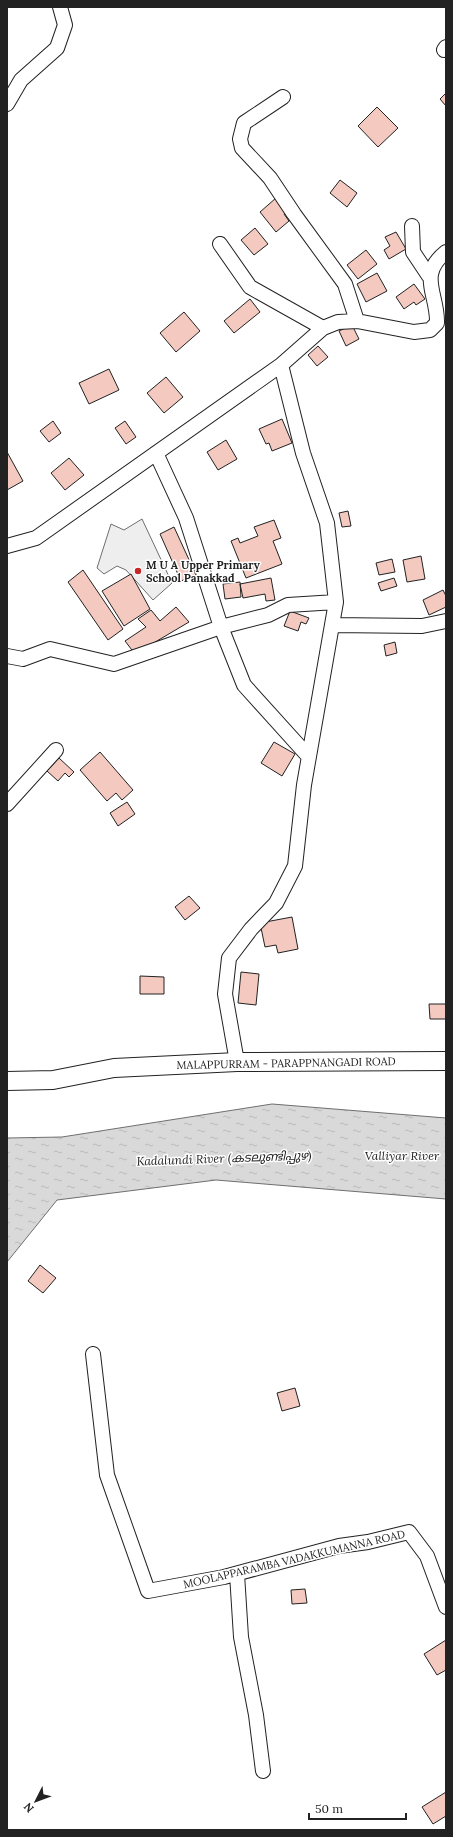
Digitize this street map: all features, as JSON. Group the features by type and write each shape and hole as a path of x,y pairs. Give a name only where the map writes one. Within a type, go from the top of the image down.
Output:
{"main road":[{"name":"MALAPPURRAM - PARAPPNANGADI ROAD","path":"7,1081 53,1080 114,1068 237,1062 446,1061"}],"street":[{"path":"7,104 21,80 57,48 65,25 60,7"},
{"path":"283,97 244,123 240,139 242,148 270,178 345,284 357,321"},
{"path":"7,546 36,538 281,365 323,328 338,322 357,321 414,332 430,330 437,323 437,314 429,276 413,252 412,226"},
{"path":"220,244 250,287 323,328"},
{"path":"429,276 435,262 446,252"},
{"path":"237,1062 225,994 228,958 251,929 276,903 295,866 304,785 336,602 327,523 303,453 281,365"},
{"path":"156,453 186,518 221,627 244,685 309,757"},
{"path":"7,656 23,659 50,649 114,664 221,627 268,615 288,606 336,602"},
{"path":"332,625 422,626 446,621"},
{"path":"7,804 56,750"},
{"name":"MOOLAPPARAMBA VADAKKUMANNA ROAD","path":"94,1354 107,1475 148,1592 237,1574 339,1546 368,1542 409,1532 427,1556 446,1608"},
{"path":"237,1574 241,1637 256,1715 263,1771"}],"shaded area":[{"path":"142,519 172,583 153,600 126,570 117,566 104,574 97,568 111,524 124,530"}],"water":[{"name":"Valliyar River","path":"272,1104 446,1118 446,1199 216,1180 57,1200 7,1262 7,1138 62,1137"}],"building":[{"path":"446,93 446,106 440,99"},
{"path":"377,107 398,128 378,147 358,126"},
{"path":"340,180 357,193 347,207 330,193"},
{"path":"276,198 287,211 284,214 289,221 276,232 260,212"},
{"path":"255,228 268,244 254,255 241,240"},
{"path":"396,232 406,249 389,259 384,250 390,246 385,237"},
{"path":"366,250 377,264 358,279 347,265"},
{"path":"377,273 387,291 366,302 357,284"},
{"path":"414,284 425,299 416,305 414,302 404,309 396,297"},
{"path":"250,299 260,312 234,333 224,321"},
{"path":"184,312 200,331 176,352 160,333"},
{"path":"352,325 359,339 346,346 339,331"},
{"path":"318,346 328,357 317,366 308,355"},
{"path":"109,369 119,390 89,404 79,383"},
{"path":"166,377 183,397 164,413 147,393"},
{"path":"282,419 292,443 272,451 269,443 266,444 259,429"},
{"path":"53,421 61,433 49,442 40,431"},
{"path":"125,421 136,437 126,444 115,428"},
{"path":"226,440 237,459 218,470 207,452"},
{"path":"7,452 23,481 7,490"},
{"path":"69,458 84,475 65,490 51,473"},
{"path":"348,511 351,526 342,527 339,513"},
{"path":"274,520 281,538 273,541 282,564 246,578 231,541 238,538 240,543 258,536 254,527"},
{"path":"174,527 196,575 181,581 160,534"},
{"path":"421,556 425,579 407,582 403,560"},
{"path":"392,559 395,572 379,575 376,563"},
{"path":"83,570 123,629 108,640 68,582"},
{"path":"131,574 150,609 124,626 102,591"},
{"path":"271,578 275,600 266,601 265,594 243,598 240,584"},
{"path":"394,578 397,586 381,591 378,583"},
{"path":"240,582 241,597 225,599 223,584"},
{"path":"443,590 446,596 446,607 429,615 423,600"},
{"path":"176,607 189,622 135,654 125,641 146,627 138,619 151,610 160,621"},
{"path":"290,611 309,618 306,624 301,622 298,631 284,626"},
{"path":"395,642 397,653 386,656 384,645"},
{"path":"274,742 295,754 282,776 261,763"},
{"path":"100,752 133,790 122,800 116,793 107,801 80,770"},
{"path":"59,758 74,772 69,777 65,773 58,781 47,771"},
{"path":"127,802 135,814 118,826 110,813"},
{"path":"189,896 200,908 185,920 175,907"},
{"path":"292,917 298,949 278,953 276,945 265,947 260,923"},
{"path":"241,972 259,974 256,1005 238,1003"},
{"path":"140,976 164,977 164,994 140,994"},
{"path":"429,1004 446,1004 446,1019 430,1019"},
{"path":"40,1265 56,1278 43,1293 28,1281"},
{"path":"295,1388 300,1406 282,1411 277,1393"},
{"path":"305,1589 307,1603 292,1604 291,1590"},
{"path":"446,1640 446,1670 437,1675 424,1654"},
{"path":"446,1792 446,1816 433,1824 422,1807"}],"place":[{"name":"M U A Upper Primary School Panakkad","path":"138,571"}],"water label":[{"name":"Kadalundi River (കടലുണ്ടിപ്പുഴ)","path":"224,1158"}]}
